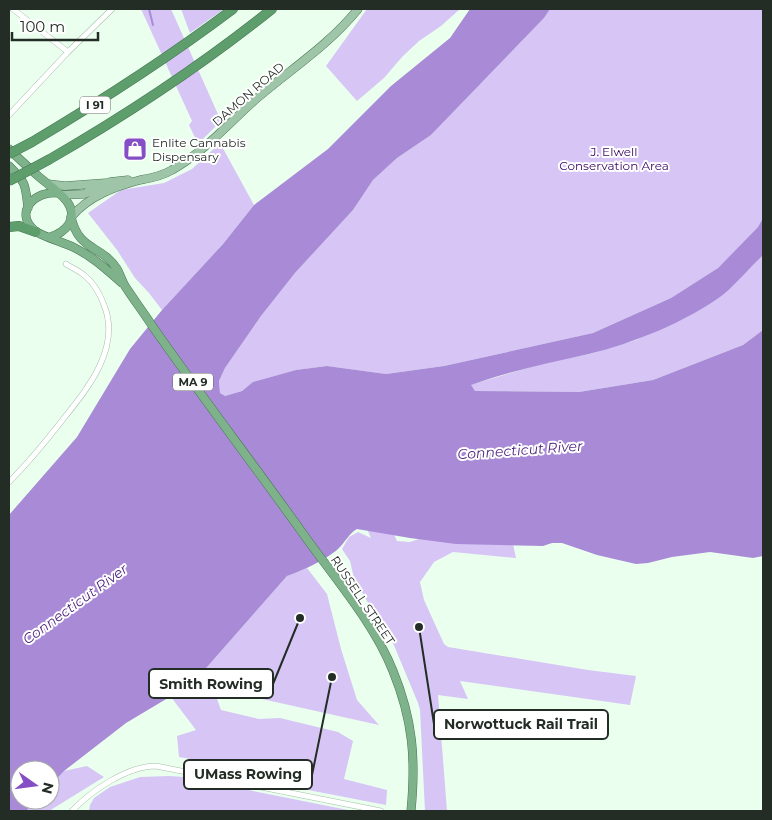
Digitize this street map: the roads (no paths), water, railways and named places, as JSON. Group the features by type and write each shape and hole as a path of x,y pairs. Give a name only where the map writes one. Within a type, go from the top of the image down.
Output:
{"highway":[{"name":"I 91","path":"9,154 92,106 156,65 233,9"},
{"name":"I 91","path":"9,181 110,124 201,63 272,9"},
{"path":"9,149 60,194 71,208 71,217 66,227 58,234 50,237 19,226 9,227"},
{"path":"9,166 26,186 27,217 36,232"},
{"path":"28,208 32,200 40,194 47,192 60,194"},
{"name":"MA 9","path":"71,217 74,231 79,238 112,262 125,286"},
{"name":"MA 9","path":"50,237 96,260 125,286"},
{"name":"RUSSELL STREET","path":"125,286 350,598 387,656 410,724 414,765 411,811"}],"main road":[{"name":"DAMON ROAD","path":"71,217 93,198 117,187 162,176 197,154 260,96 322,48 358,9"},
{"name":"DAMON ROAD","path":"48,184 65,186 143,180"},
{"name":"DAMON ROAD","path":"60,194 84,194 110,182"}],"street":[{"path":"13,9 68,52"},
{"path":"9,115 68,52 112,9"},
{"path":"9,482 36,453 81,396 99,368 106,350 109,325 102,300 93,284 85,276 66,264"},
{"path":"72,811 90,795 125,774 144,767 156,766 381,811"}],"water":[{"name":"Connecticut River","path":"470,9 550,9 544,18 431,135 397,158 373,180 353,210 295,273 261,316 225,368 219,381 220,393 225,396 242,391 253,382 296,370 327,366 386,374 444,366 593,333 671,298 718,268 758,227 763,218 762,256 724,294 693,314 624,344 514,371 471,385 475,391 579,392 653,380 743,345 763,330 763,556 753,558 710,552 636,564 597,555 562,543 552,543 543,546 456,544 357,529 328,557 287,576 193,683 126,723 60,775 60,760 10,760 10,810 27,810 9,811 9,515 77,437 130,349 162,310 223,244 254,205 328,149 391,86 450,38"}],"waterway":[{"path":"149,9 153,25"}],"place":[{"name":"Enlite Cannabis Dispensary","path":"135,149"},
{"name":"Smith Rowing","path":"300,618"},
{"name":"Norwottuck Rail Trail","path":"419,627"},
{"name":"UMass Rowing","path":"332,677"}],"park label":[{"name":"J. Elwell Conservation Area","path":"614,158"}]}
